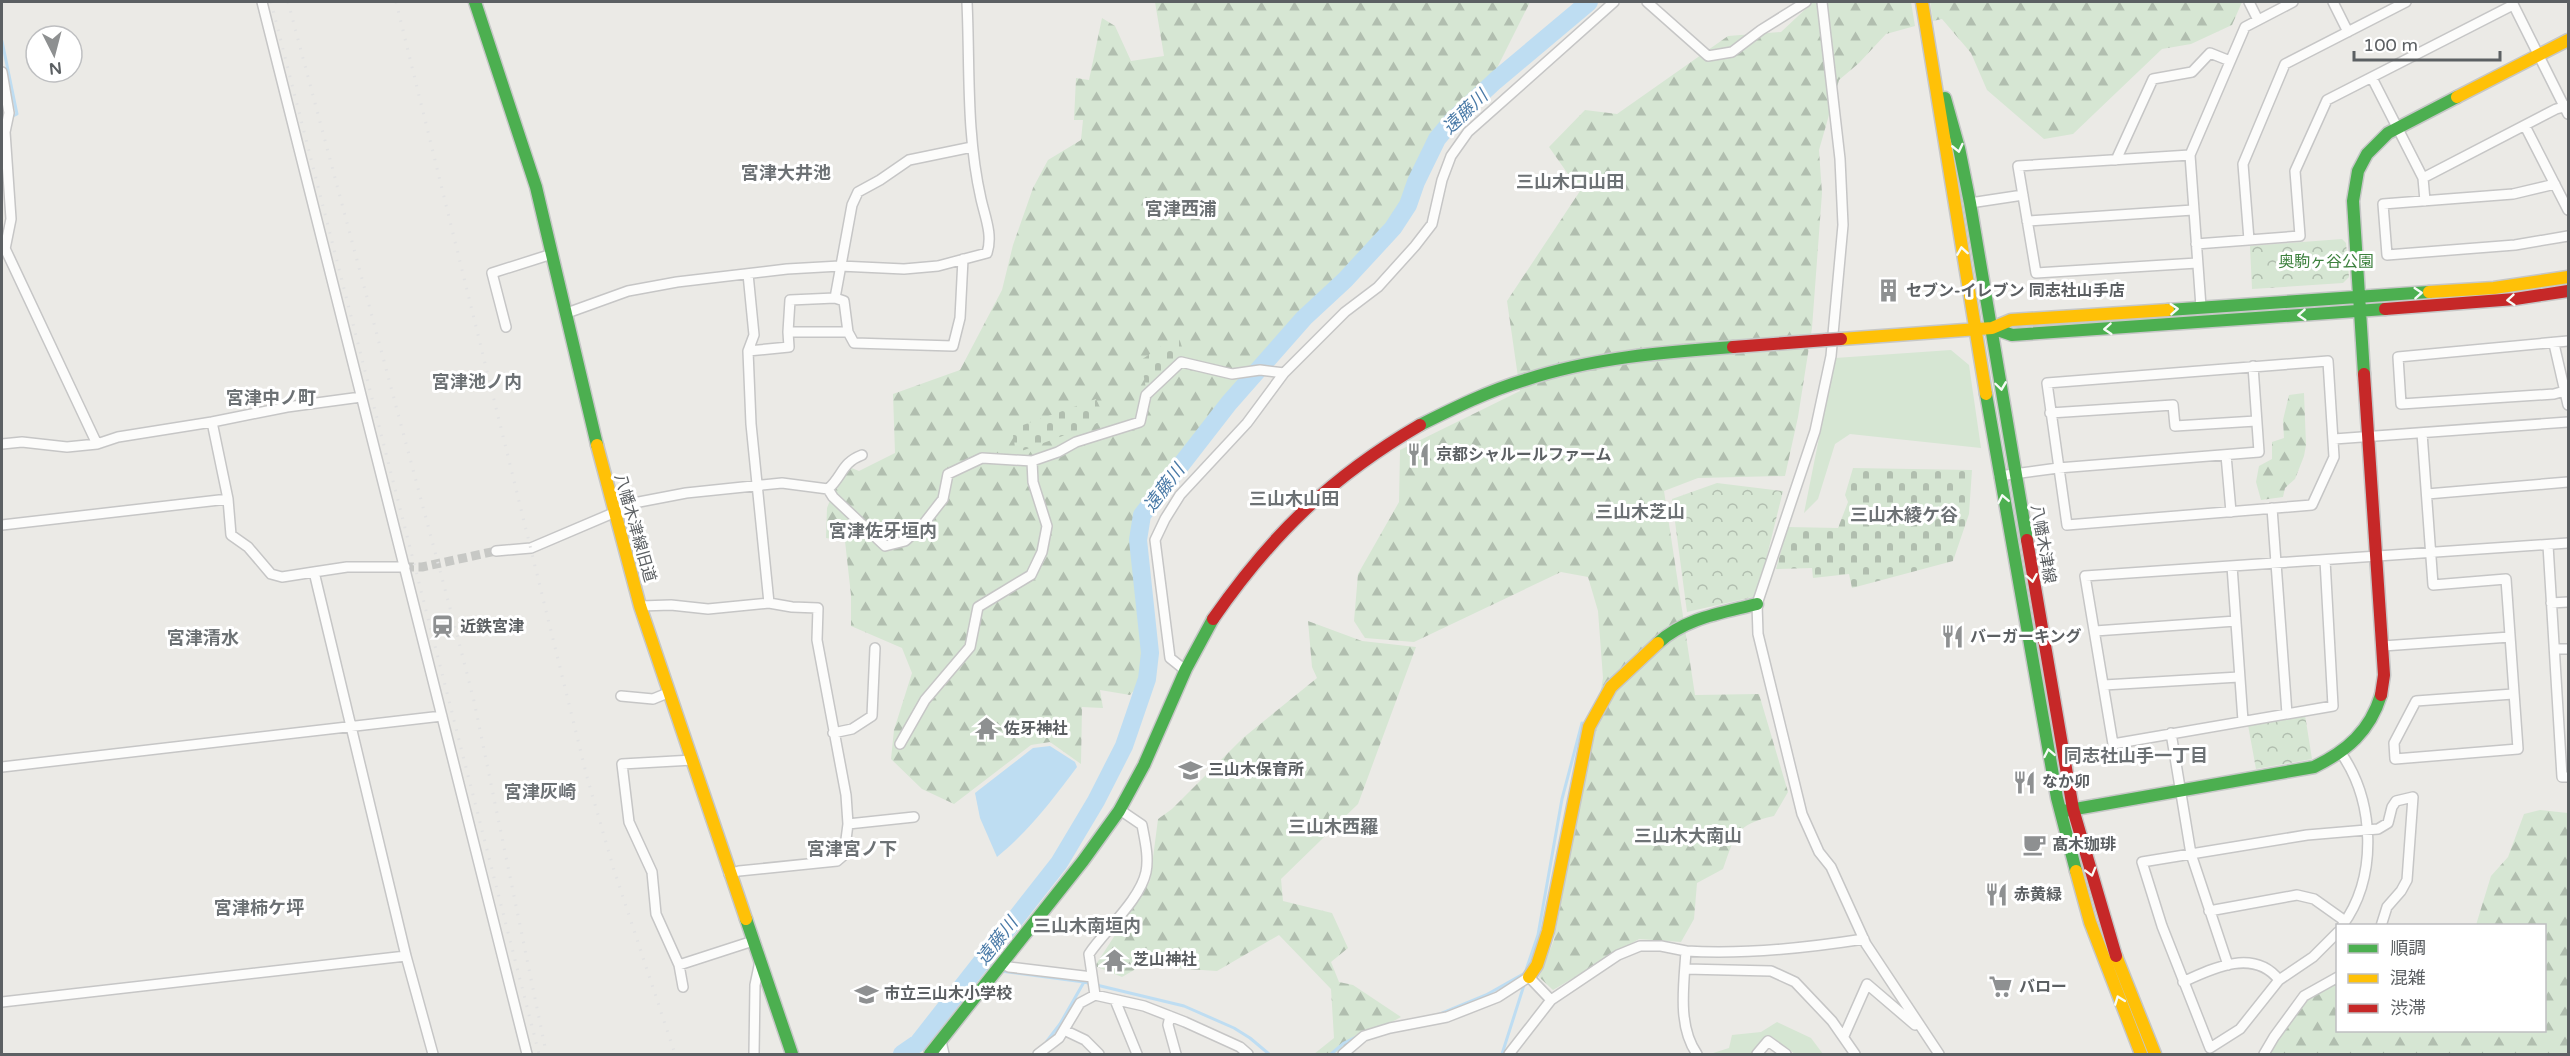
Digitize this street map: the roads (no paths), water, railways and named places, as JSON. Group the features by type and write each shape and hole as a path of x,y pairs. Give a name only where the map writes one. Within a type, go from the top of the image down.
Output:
{"street":[{"path":"262,2 526,1054"},
{"name":"八幡木津線旧道","path":"475,2 536,187 614,515 640,606 729,874 792,1054"},
{"path":"567,313 628,291 677,282 787,268 840,266 904,269 938,266 987,253 990,242 972,147 967,81 969,44 967,2"},
{"path":"1185,670 1170,658 1155,540 1180,495 1247,423 1284,373 1345,312 1378,287 1432,224 1442,180 1451,156 1468,132 1614,2"},
{"path":"1647,2 1708,56 1732,52 1761,30 1806,2"},
{"path":"1822,2 1840,159 1843,225 1831,356 1815,430 1757,604 1760,646 1802,814 1819,852 1831,867 1864,939 1939,1054"},
{"name":"八幡木津線","path":"1922,2 1999,476 2066,810 2090,922 2141,1054"},
{"path":"2249,2 2258,20"},
{"path":"2201,307 2190,155 2245,27 2293,2"},
{"path":"2333,2 2348,32"},
{"path":"2249,240 2243,164 2285,64 2406,2"},
{"path":"2196,244 2300,236 2295,171 2327,100 2512,3 2567,109 2556,109 2423,178"},
{"name":"八幡木津線","path":"1927,31 1959,148 1970,202 1992,328 2066,810 2125,982 2155,1054"},
{"path":"2066,810 2314,767 2342,753 2363,734 2378,707 2384,675 2354,184 2359,167 2367,152 2380,138 2568,40"},
{"path":"2116,160 2153,79 2192,72 2210,53 2230,61"},
{"path":"2,72 9,113 5,132 11,197 11,219 3,245 97,444"},
{"path":"2372,78 2423,178 2425,201"},
{"path":"2525,126 2568,210"},
{"path":"835,298 852,205 858,192 909,160 972,147"},
{"path":"2190,155 2018,166 2036,273 2197,263"},
{"path":"2555,184 2526,192 2383,204 2387,255 2515,245 2568,236"},
{"path":"1970,202 2023,195"},
{"path":"2027,221 2193,210"},
{"path":"506,327 492,273 552,254"},
{"path":"748,351 789,347 789,300 835,298 844,301 848,332 854,343 953,346 960,318 963,259"},
{"path":"748,274 754,335 748,351 751,424 769,603"},
{"path":"930,1054 1098,842 1120,810 1185,670 1212,621 1235,588 1287,526 1320,494 1371,454 1442,413 1530,378 1580,365 1623,358 1826,340 1974,330 1992,328 2011,320 2494,288 2568,277"},
{"path":"1992,328 2012,336 2515,299 2568,291"},
{"path":"788,332 848,332"},
{"path":"2567,391 2401,404 2398,357 2568,341"},
{"path":"2554,344 2567,391 2568,405"},
{"path":"2328,361 2334,457 2312,505 2067,525 2047,383 2253,366 2328,361"},
{"path":"828,489 833,497 885,546 905,541 922,526 943,499 948,474 982,458 1032,461 1058,452 1076,442 1140,422 1146,395 1181,362 1232,374 1260,370 1284,373"},
{"path":"1999,476 2058,468 2259,452 2253,366"},
{"path":"2,444 22,442 67,447 97,444 118,437 287,407 361,397"},
{"path":"2050,413 2173,405 2175,426 2256,421"},
{"path":"212,422 228,499 231,535 248,547 271,574 282,577 347,567 405,567"},
{"path":"2334,440 2568,422"},
{"path":"2422,433 2433,585 2506,579 2518,749 2395,759 2394,743 2416,701 2514,694"},
{"path":"496,551 531,548 614,515 639,502 758,484 782,483 828,489 835,483 844,465 862,455"},
{"path":"2226,455 2231,512"},
{"path":"900,744 925,700 970,646 978,607 1031,575 1042,552 1047,526 1033,482 1032,461"},
{"path":"2427,494 2568,482"},
{"path":"2,525 228,499"},
{"path":"2272,508 2287,714"},
{"path":"2325,560 2333,706 2113,744 2085,576 2568,543"},
{"path":"2548,545 2555,649 2564,713 2562,777 2568,777"},
{"path":"2232,566 2243,721"},
{"path":"314,572 406,956 433,1054"},
{"path":"2552,603 2568,602"},
{"path":"640,606 671,605 708,609 769,603 818,608 817,640 846,795 848,824 844,855 837,861 760,868 729,874"},
{"path":"1343,1054 1364,1036 1390,1028 1447,1017 1498,997 1529,977 1537,965 1548,931 1578,774 1589,727 1600,704 1611,687 1670,632 1692,621 1757,604"},
{"path":"2095,631 2236,621"},
{"path":"2382,646 2510,637"},
{"path":"833,733 852,729 872,716 875,648"},
{"path":"2555,649 2568,649"},
{"path":"2104,685 2240,677"},
{"path":"621,696 653,699 670,692"},
{"path":"2,767 442,716"},
{"path":"2171,733 2191,854 2228,965"},
{"path":"2209,911 2297,895 2314,899 2344,923 2356,898 2364,872 2367,830 2361,793 2342,753"},
{"path":"683,987 679,965 656,914 652,873 629,822 622,764 693,760"},
{"path":"2336,933 2313,957 2278,980 2240,1029 2210,1048 2162,926 2142,862 2307,835 2378,830 2388,823 2396,801 2414,797 2407,880 2387,907 2382,924"},
{"path":"1038,1054 1064,1030 1093,986 1089,954 1135,895 1145,874 1147,852 1142,825 1120,810"},
{"path":"848,824 914,817"},
{"path":"1509,1054 1551,1000 1618,955 1640,946 1710,952 1814,947 1864,939"},
{"path":"679,965 753,941"},
{"path":"1686,951 1684,1025 1690,1044 1697,1054"},
{"path":"2,1002 406,956"},
{"path":"754,1054 755,985 760,960"},
{"path":"2183,982 2208,970 2245,962 2259,964 2269,969 2278,980"},
{"path":"1002,963 1009,967 1093,986 1115,1000 1144,1006 1170,1016 1240,1047 1248,1054"},
{"path":"1685,969 1771,970 1795,982 1816,1001 1844,1036 1855,1054"},
{"path":"1529,977 1551,1000"},
{"path":"2264,1054 2274,1036 2304,996 2336,978"},
{"path":"1844,1036 1868,984 1924,1032"},
{"path":"1115,1000 1137,1054"},
{"path":"1170,1016 1168,1025 1176,1054"},
{"path":"1064,1030 1085,1040 1099,1054"},
{"path":"941,1041 944,1054"},
{"path":"1757,1054 1768,1041 1786,1054"}],"water":[{"path":"1050,746 1075,762 1077,767 1030,826 997,857 980,818 975,793 1033,748"}],"waterway":[{"name":"遠藤川","path":"902,1054 918,1043 1059,863 1096,801 1124,746 1147,679 1150,653 1138,540 1142,515 1229,403 1304,318 1345,280 1393,228 1408,205 1416,182 1437,139 1452,121 1495,81 1589,2"},
{"path":"2,41 17,114 11,117"},
{"path":"1440,1014 1486,995 1525,973 1538,935 1562,799 1582,723"},
{"path":"978,966 994,970"},
{"path":"1000,971 1084,982 1184,1006 1234,1028 1269,1054"},
{"path":"1047,1041 1060,1024 1084,982"},
{"path":"1502,1054 1525,982"},
{"path":"1376,1028 1390,1024"},
{"path":"1331,1054 1356,1037"}],"tunnel":[{"path":"405,567 422,567 496,551"}],"railway":[{"path":"271,2 539,1054"},
{"path":"288,2 474,701 545,1047"},
{"path":"396,2 587,777 614,870 675,1054"}],"place":[{"name":"セブン-イレブン 同志社山手店","path":"1888,291"},
{"name":"京都シャルールファーム","path":"1418,455"},
{"name":"近鉄宮津","path":"442,627"},
{"name":"バーガーキング","path":"1952,637"},
{"name":"佐牙神社","path":"986,729"},
{"name":"三山木保育所","path":"1190,770"},
{"name":"なか卯","path":"2024,782"},
{"name":"髙木珈琲","path":"2034,845"},
{"name":"赤黄緑","path":"1996,895"},
{"name":"芝山神社","path":"1115,960"},
{"name":"バロー","path":"2001,987"},
{"name":"市立三山木小学校","path":"866,994"}],"district":[{"name":"宮津大井池","path":"786,173"},
{"name":"三山木口山田","path":"1570,182"},
{"name":"宮津西浦","path":"1181,209"},
{"name":"宮津池ノ内","path":"477,382"},
{"name":"宮津中ノ町","path":"271,398"},
{"name":"三山木山田","path":"1294,499"},
{"name":"三山木芝山","path":"1640,512"},
{"name":"三山木綾ケ谷","path":"1904,515"},
{"name":"宮津佐牙垣内","path":"883,531"},
{"name":"宮津清水","path":"203,638"},
{"name":"同志社山手一丁目","path":"2136,756"},
{"name":"宮津灰崎","path":"540,792"},
{"name":"三山木西羅","path":"1333,827"},
{"name":"三山木大南山","path":"1688,836"},
{"name":"宮津宮ノ下","path":"852,849"},
{"name":"宮津柿ケ坪","path":"259,908"},
{"name":"三山木南垣内","path":"1087,926"}],"park label":[{"name":"奥駒ヶ谷公園","path":"2326,262"}]}
